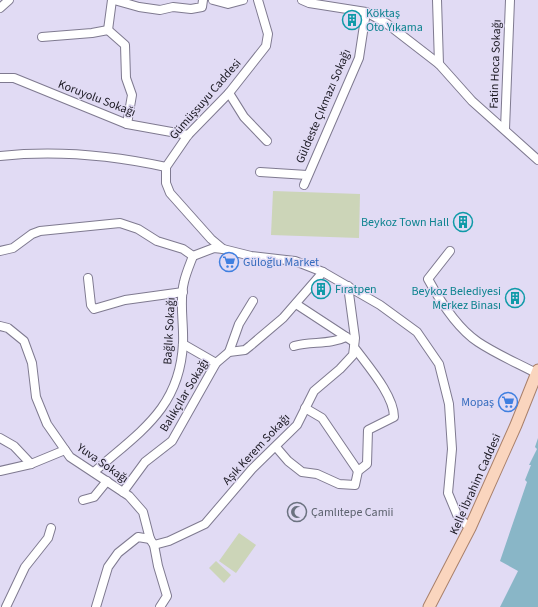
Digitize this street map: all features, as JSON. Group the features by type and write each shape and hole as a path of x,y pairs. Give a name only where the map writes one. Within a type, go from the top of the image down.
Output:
{"main road":[{"name":"Kelle İbrahim Caddesi","path":"429,607 470,528 516,425 537,372"}],"street":[{"path":"0,8 9,0"},
{"path":"108,30 113,0 139,7 160,10 173,6 191,10 202,7 203,0"},
{"path":"213,0 228,4 243,0"},
{"name":"Gümüşsuyu Caddesi","path":"166,167 188,135 228,93 266,46 268,34 258,0"},
{"path":"438,0 439,64"},
{"name":"Fatin Hoca Sokağı","path":"505,130 510,0"},
{"path":"308,1 366,12 386,23 439,64 472,101 538,160"},
{"name":"Güldeste Çıkmazı Sokağı","path":"304,185 307,175 327,133 359,58 366,12"},
{"path":"42,37 92,33 108,30"},
{"path":"108,30 125,46 125,70 132,95 127,124"},
{"name":"Koruyolu Sokağı","path":"0,78 14,78 127,124 188,135"},
{"path":"228,93 244,117 267,141"},
{"path":"0,156 28,153 80,154 122,158 166,167 166,184 170,193 211,239 222,249"},
{"path":"260,172 307,175"},
{"path":"0,251 13,248 32,234 40,231 120,223 138,229 157,241 183,249 193,256 214,248 251,256 295,261 323,272 348,286 380,305 417,332 439,364 449,404 452,442 448,493 458,517 470,528"},
{"path":"450,251 428,279 456,321 477,341 537,372"},
{"name":"Bağlık Sokağı","path":"94,472 160,412 170,397 180,369 183,344 184,282 193,256"},
{"name":"Balıkçılar Sokağı","path":"123,492 145,462 172,441 216,363 229,352 245,350 283,318 323,272"},
{"path":"88,278 91,305 94,309 125,300 183,292"},
{"path":"348,286 354,345"},
{"path":"229,352 240,324 253,301"},
{"path":"276,447 288,461 302,472 317,474 339,484 355,485 358,471 367,464 368,430 394,417 394,409 384,389 354,345 346,337 296,304"},
{"name":"Yuva Sokağı","path":"0,326 8,328 24,341 32,363 36,397 47,424 70,457 129,496 143,512 168,596 160,607"},
{"path":"294,346 304,343 337,342 346,337"},
{"path":"183,344 216,363"},
{"name":"Aşık Kerem Sokağı","path":"96,607 108,567 118,554 138,537 152,542 169,541 205,524 252,469 297,425 314,391 340,369 353,355 354,345"},
{"path":"305,408 322,418 358,471"},
{"path":"0,438 14,446 31,464"},
{"path":"0,472 31,464 65,450"},
{"path":"83,500 94,497 107,481"},
{"path":"6,607 25,567 48,538 51,528"}],"green space":[{"path":"273,191 360,194 359,238 271,235"},
{"path":"239,533 256,545 236,573 219,561"},
{"path":"216,561 231,575 224,583 209,568"}],"water":[{"path":"538,438 538,607 500,607 518,571 500,561 527,482 525,480 531,465 529,465 537,449 535,447"}],"place":[{"name":"Köktaş Oto Yıkama","path":"352,20"},
{"name":"Beykoz Town Hall","path":"463,222"},
{"name":"Güloğlu Market","path":"229,262"},
{"name":"Fıratpen","path":"321,289"},
{"name":"Beykoz Belediyesi Merkez Binası","path":"515,298"},
{"name":"Mopaş","path":"508,402"},
{"name":"Çamlıtepe Camii","path":"297,512"}]}
